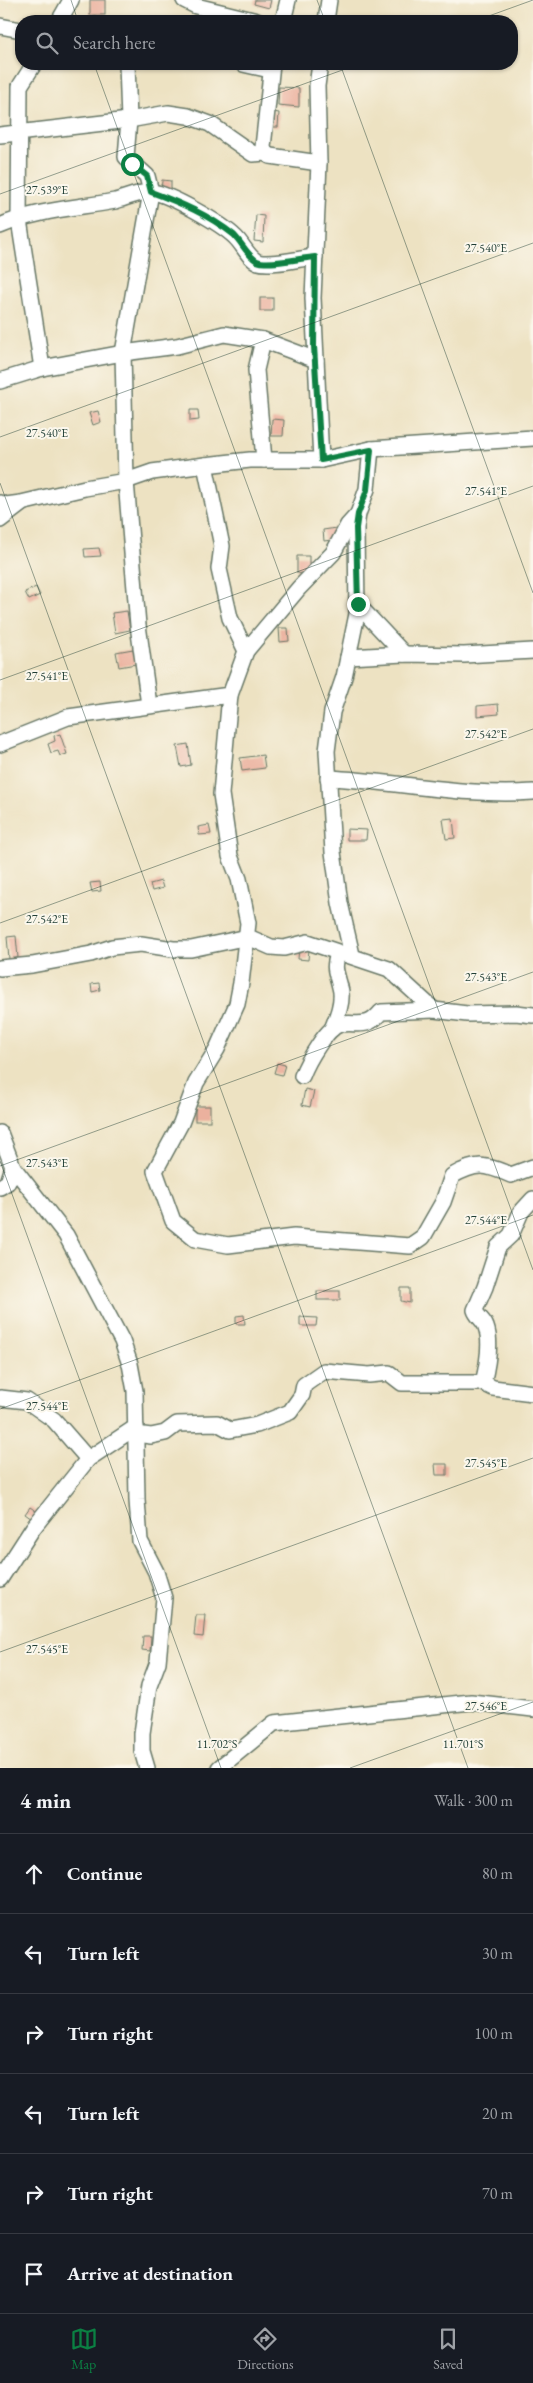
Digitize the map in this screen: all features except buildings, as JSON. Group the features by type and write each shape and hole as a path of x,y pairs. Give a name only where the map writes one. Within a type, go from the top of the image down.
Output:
{"street":[{"path":"62,15 71,0"},
{"path":"184,0 196,6 233,15"},
{"path":"284,15 288,0"},
{"path":"327,15 329,0"},
{"path":"0,26 15,29"},
{"path":"30,70 20,86 19,220 42,368"},
{"path":"127,70 129,120 126,157 147,176 151,192 124,352 126,481 138,625 149,705"},
{"path":"265,153 263,148 271,70"},
{"path":"319,70 317,86 319,163 313,298 321,460"},
{"path":"0,135 168,114 188,116 210,124 253,154 265,153 270,156 319,163"},
{"path":"0,226 78,205 105,202 151,192 186,205 211,219 236,237 247,252 258,262 315,257"},
{"path":"0,380 42,368 124,352 177,346 224,334 263,340 316,360"},
{"path":"263,340 256,370 264,460"},
{"path":"0,503 6,506 21,504 85,488 126,481 152,472 204,465 264,460 321,460 371,450 533,438"},
{"path":"332,1029 341,1001 340,987 334,969 345,954 333,852 327,751 332,712 358,614 356,551 358,514 367,490 371,450"},
{"path":"204,465 222,546 219,568 228,610 246,651"},
{"path":"0,520 21,504"},
{"path":"358,514 348,525 333,553 299,588 246,651 230,695 220,794 230,856 239,879 248,923 248,937 237,1004 217,1049 196,1083 181,1123 155,1172 173,1221 195,1239 228,1245 294,1237 410,1246 423,1237 443,1202 452,1176 468,1167 486,1165 511,1175 533,1168"},
{"path":"358,604 404,654"},
{"path":"348,657 404,654 464,656 533,650"},
{"path":"0,744 68,717 230,695"},
{"path":"328,778 371,780 457,791 533,792"},
{"path":"0,968 74,957 112,947 141,944 173,949 191,949 248,937 271,947 284,948 308,942 389,969 434,1010"},
{"path":"302,1076 322,1038 332,1029 340,1024 354,1026 365,1024 375,1019 381,1012 434,1010 467,1014 516,1013 533,1016"},
{"path":"0,1133 13,1167 66,1235 122,1341 130,1364 135,1391 136,1500 140,1541 156,1572 164,1598 158,1662 149,1686 142,1733 142,1751 147,1768"},
{"path":"0,1187 8,1182 13,1167"},
{"path":"483,1383 488,1346 486,1326 475,1310 485,1287 498,1247 511,1235 521,1212 533,1199"},
{"path":"136,1430 151,1436 165,1433 177,1424 217,1423 230,1430 257,1425 290,1412 302,1395 304,1384 324,1371 368,1375 389,1372 402,1383 483,1383 493,1388 533,1393"},
{"path":"0,1398 27,1401 54,1420 88,1459"},
{"path":"0,1580 33,1528 88,1459 136,1430"},
{"path":"218,1768 274,1723 472,1702 533,1709"}],"route":[{"path":"132,164 147,176 151,192 186,205 211,219 236,237 247,252 258,262 315,257 313,298 314,346 321,460 371,450 367,490 358,514 356,528 358,604"}]}
